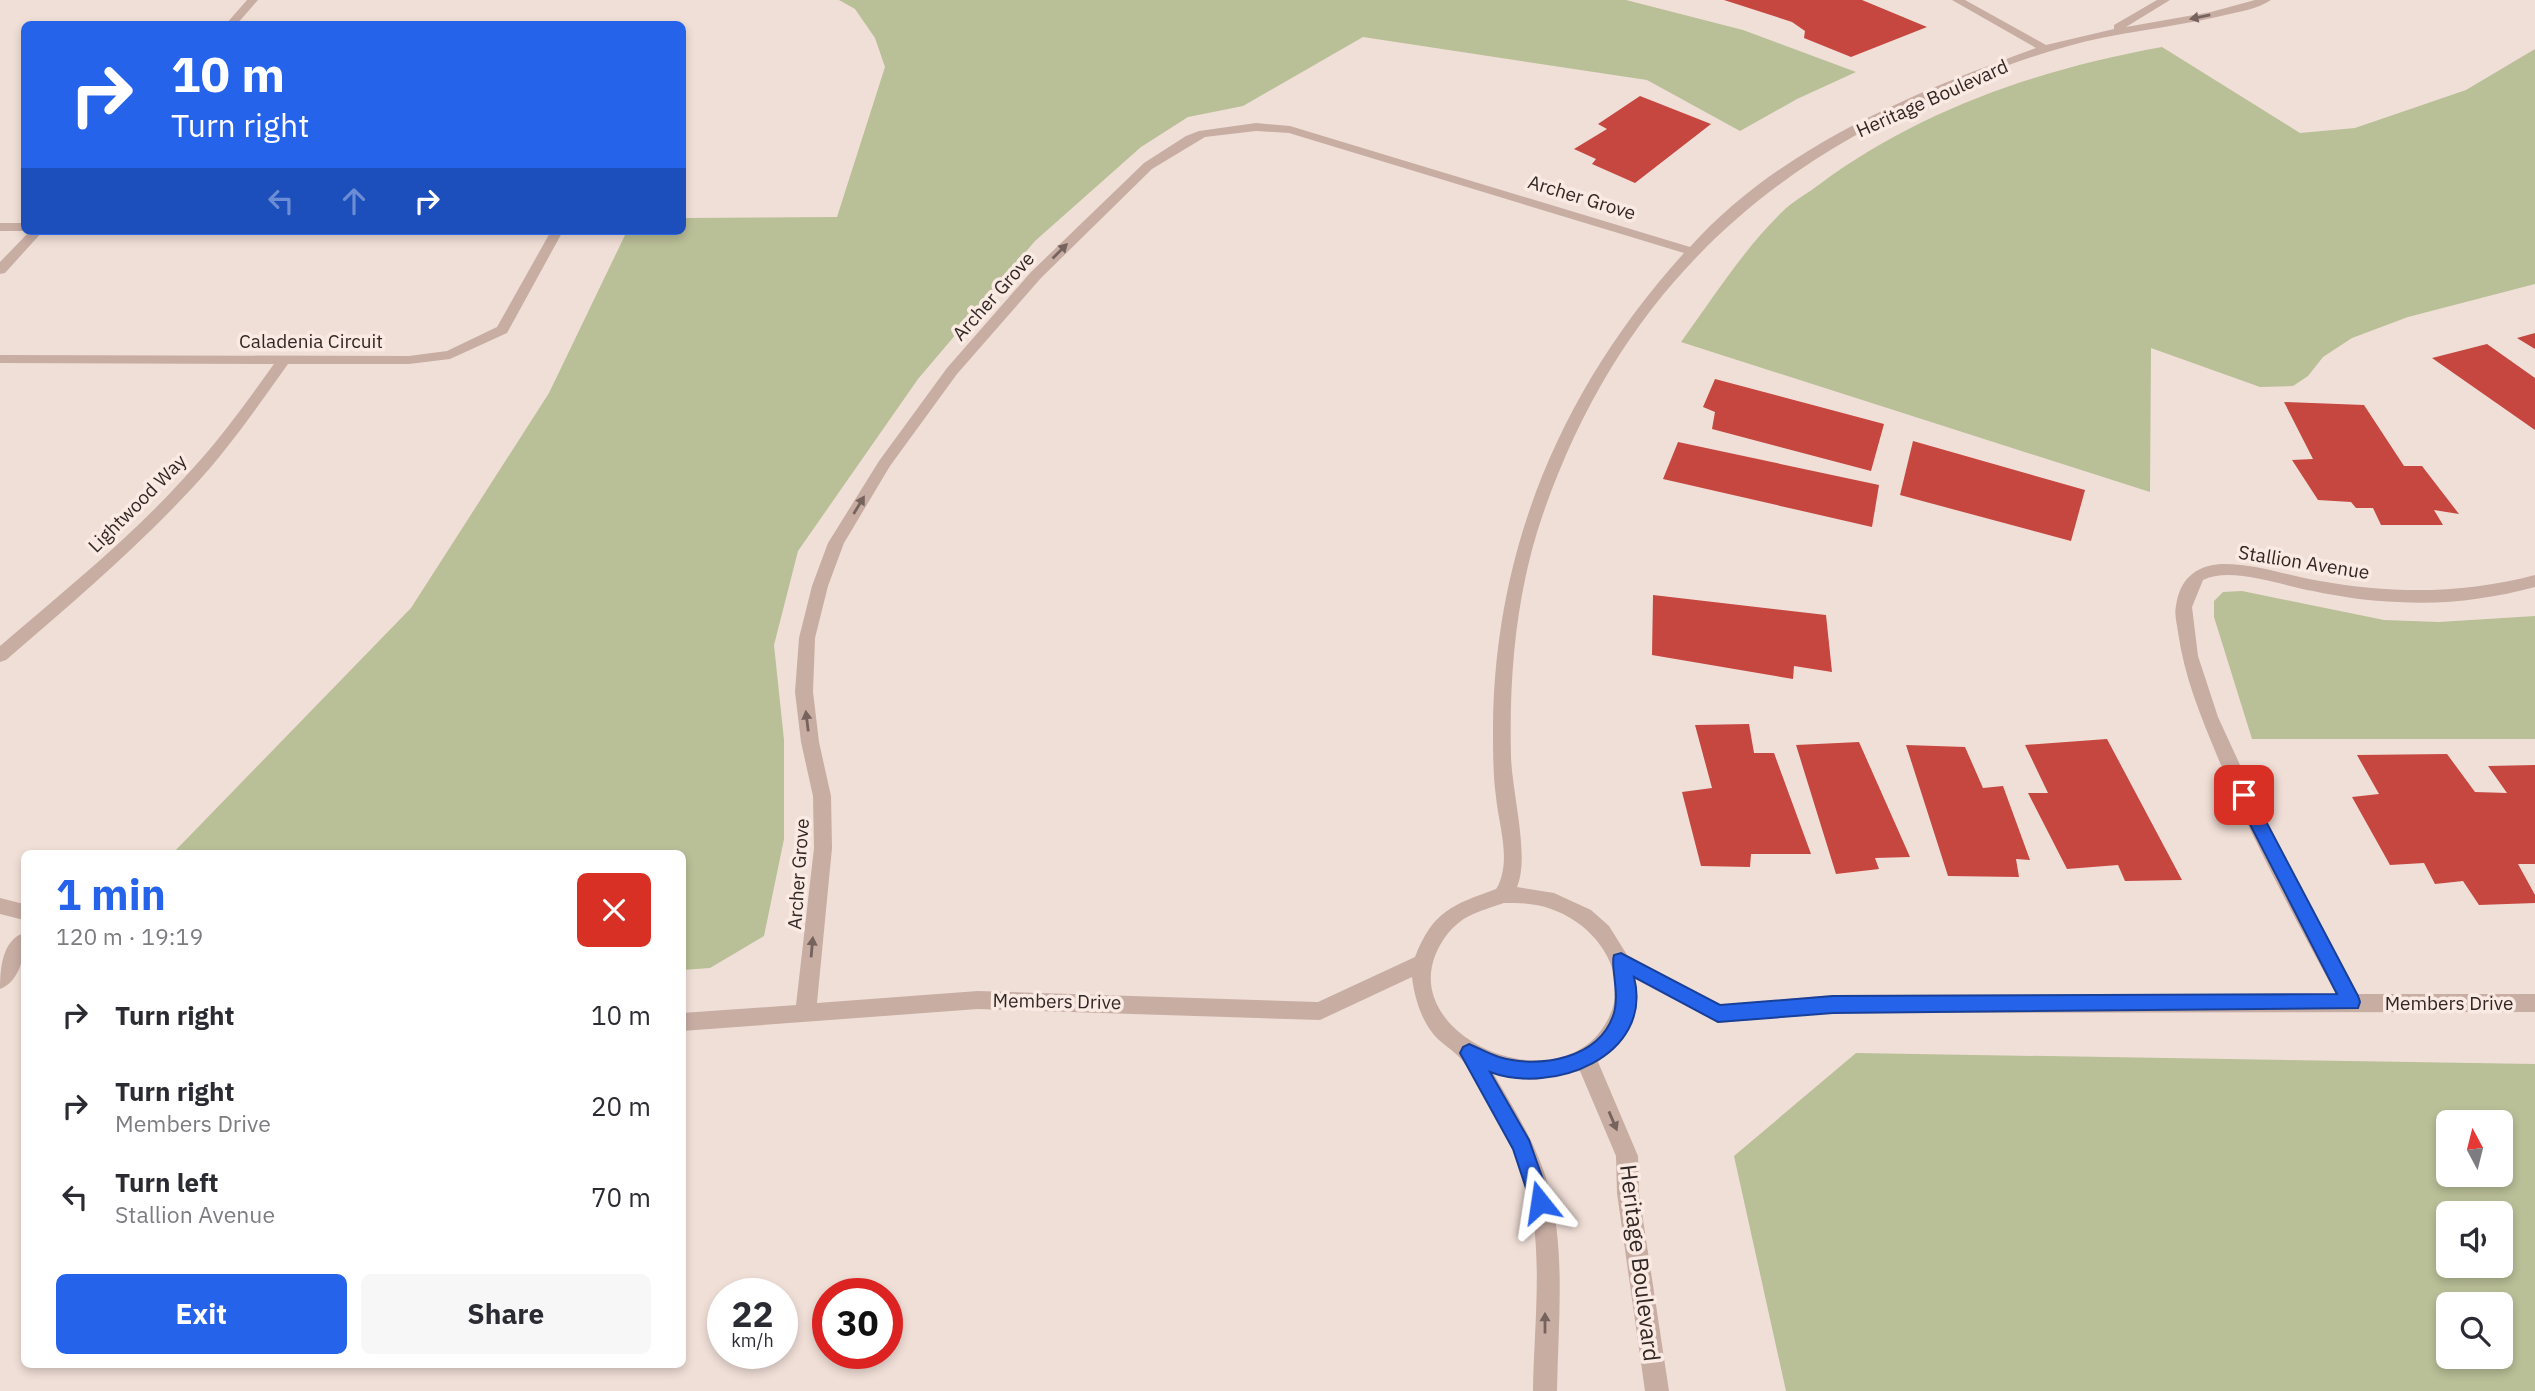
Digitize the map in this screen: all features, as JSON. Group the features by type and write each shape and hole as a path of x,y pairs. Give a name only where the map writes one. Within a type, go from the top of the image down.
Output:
{"street":[{"path":"234,21 253,0"},
{"path":"1957,0 2045,49"},
{"name":"Heritage Boulevard","path":"2105,33 2165,0"},
{"name":"Heritage Boulevard","path":"1503,895 1514,868 1502,753 1502,676 1515,587 1533,517 1579,411 1619,340 1690,251 1748,199 1836,142 1941,89 2045,49 2105,33 2219,14 2266,0"},
{"name":"Archer Grove","path":"805,1015 823,848 822,796 810,742 804,692 807,638 820,586 836,543 884,464 952,371 1036,275 1148,166 1166,153 1203,134 1249,128 1290,131 1690,251"},
{"path":"0,227 21,227"},
{"path":"0,270 33,235"},
{"name":"Caladenia Circuit","path":"0,359 410,360 450,355 477,345 502,330 555,235"},
{"name":"Lightwood Way","path":"0,656 114,558 185,486 213,455 284,360"},
{"name":"Stallion Avenue","path":"2351,1002 2269,848 2222,752 2197,690 2184,612 2188,589 2194,578 2220,570 2248,572 2344,591 2404,596 2457,597 2491,593 2535,581"},
{"path":"1469,1053 1496,1065 1522,1070 1555,1069 1586,1059 1609,1041 1623,1016 1628,989 1621,961 1608,938 1587,919 1563,904 1534,896 1503,895 1475,901 1449,916 1431,936 1421,963 1424,996 1429,1009 1440,1026 1469,1053 1522,1146 1540,1202 1546,1251 1545,1391"},
{"path":"0,906 21,911"},
{"path":"0,980 21,946"},
{"name":"Members Drive","path":"1621,961 1718,1014 1833,1004 2535,1003"},
{"name":"Members Drive","path":"686,1022 805,1015 903,1003 978,1000 1320,1011 1421,963"},
{"name":"Heritage Boulevard","path":"1586,1059 1627,1156 1628,1193 1657,1391"}],"green space":[{"path":"839,0 1626,0 1743,30 1856,72 1797,99 1740,131 1647,80 1363,37 1243,106 1188,117 1141,147 1035,241 918,379 798,551 774,645 784,740 784,839 764,936 710,968 686,970 686,850 176,850 411,608 549,393 625,235 686,235 686,218 837,217 885,67 875,38 855,9"},
{"path":"2162,47 2300,133 2355,128 2466,90 2535,49 2535,284 2408,317 2352,338 2323,357 2308,376 2293,386 2260,387 2151,348 2150,492 1681,342 1754,242 1782,212 1858,158 1898,134 1983,96 2071,67"},
{"path":"2242,591 2384,620 2439,622 2535,616 2535,739 2252,739 2214,617 2214,601 2223,592"},
{"path":"1856,1053 2535,1064 2535,1391 1786,1391 1734,1156"}],"building":[{"path":"1724,0 1862,0 1927,27 1851,57 1804,38 1805,31 1792,22"},
{"path":"1640,96 1711,124 1635,183 1592,164 1596,159 1574,149 1607,129 1598,124"},
{"path":"2535,333 2535,349 2517,338"},
{"path":"2487,344 2535,378 2535,430 2432,358"},
{"path":"1715,379 1884,424 1871,471 1712,429 1715,412 1703,407"},
{"path":"2284,402 2364,405 2404,466 2422,466 2459,514 2434,510 2443,525 2381,525 2373,508 2356,508 2351,502 2318,500 2292,460 2313,459"},
{"path":"1913,441 2085,490 2071,541 1900,495"},
{"path":"1678,442 1879,485 1872,527 1663,479"},
{"path":"1653,595 1826,615 1832,672 1794,666 1793,679 1652,655"},
{"path":"1749,724 1754,753 1774,753 1811,854 1751,854 1750,867 1701,866 1682,792 1712,788 1695,725"},
{"path":"2107,739 2182,880 2125,881 2118,865 2067,869 2028,793 2048,793 2025,745"},
{"path":"1859,742 1910,857 1875,858 1879,869 1836,874 1796,745"},
{"path":"1906,745 1965,747 1983,788 2003,786 2030,860 2016,859 2019,877 1948,876"},
{"path":"2447,754 2475,792 2507,793 2488,766 2535,765 2535,864 2518,864 2535,895 2535,903 2479,905 2463,881 2435,884 2424,863 2390,865 2352,797 2379,794 2357,755"}],"route":[{"path":"1540,1202 1530,1163 1522,1146 1469,1053 1496,1065 1522,1070 1555,1069 1586,1059 1609,1041 1623,1016 1628,989 1621,961 1718,1014 1833,1004 2351,1002 2275,860 2244,795"}]}
